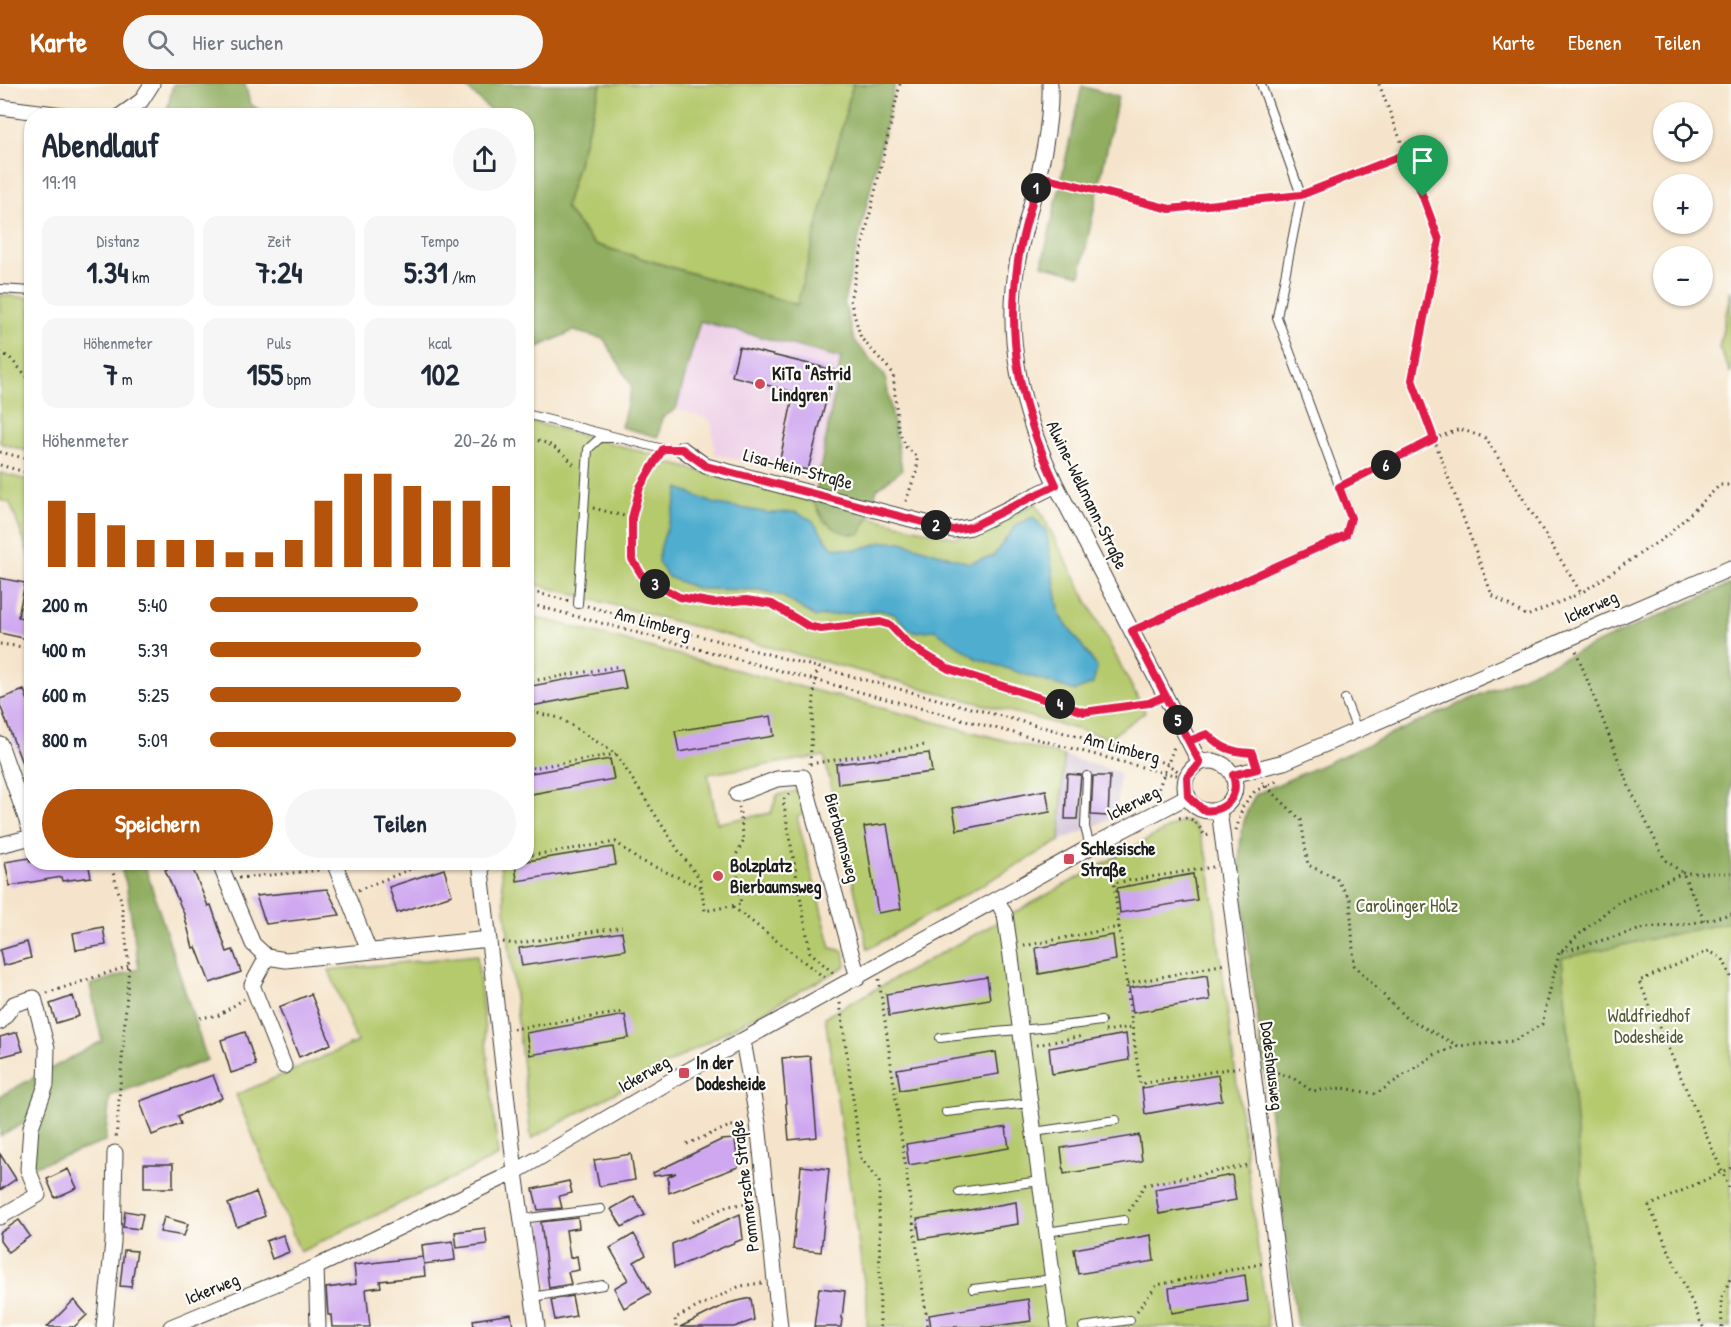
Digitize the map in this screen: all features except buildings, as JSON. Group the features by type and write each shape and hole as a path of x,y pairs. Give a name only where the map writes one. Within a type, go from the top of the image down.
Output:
{"street":[{"path":"132,108 141,102 152,84"},
{"name":"Alwine-Wellmann-Straße","path":"1050,84 1051,112 1039,176 1018,260 1014,306 1015,357 1024,404 1039,447 1056,485 1200,763"},
{"path":"0,107 24,110"},
{"name":"Lisa-Hein-Straße","path":"682,449 706,466 953,530 971,527 1056,485"},
{"name":"Ickerweg","path":"1233,775 1284,762 1731,568"},
{"path":"0,744 24,813"},
{"path":"1214,761 1222,764 1233,775 1235,791 1226,805 1219,810 1203,810 1188,796 1187,777 1200,763 1214,761"},
{"name":"Bierbaumsweg","path":"737,794 777,779 803,777 858,978"},
{"name":"Ickerweg","path":"171,1327 316,1267 515,1172 743,1041 1090,847 1188,796"},
{"name":"Dodeshausweg","path":"1219,810 1246,1066 1286,1327"},
{"path":"0,845 24,838"},
{"path":"222,870 253,944 267,957 286,960 489,939"},
{"path":"337,870 369,951"},
{"path":"481,870 515,1172 537,1327"},
{"path":"997,900 1005,915 1010,949 1059,1327"},
{"path":"267,957 252,985 284,1066"},
{"path":"0,1022 14,1004 34,998 47,1048 46,1085 32,1127 28,1169 38,1195 0,1217"},
{"name":"Pommersche Straße","path":"743,1041 758,1124 780,1327"},
{"path":"104,1327 112,1242 115,1153"},
{"path":"316,1267 318,1327"}],"lane":[{"path":"1132,631 1346,535 1351,518 1277,317 1301,195 1261,84"},
{"path":"0,289 24,290"},
{"name":"Lisa-Hein-Straße","path":"534,416 663,449 682,449"},
{"path":"578,604 588,449 600,438 615,438"},
{"path":"1344,699 1357,730"},
{"path":"1087,776 1085,827 1090,847"},
{"path":"940,1038 1021,1029 1034,1030 1101,1021"},
{"path":"946,1112 1030,1103"},
{"path":"1034,1132 1116,1120"},
{"path":"960,1192 1040,1181"},
{"path":"521,1220 601,1209"},
{"path":"1047,1232 1124,1220"},
{"path":"973,1289 1053,1279"},
{"path":"532,1297 603,1285"},
{"path":"1083,1327 1130,1320"}],"path":[{"path":"900,84 850,300 861,338 892,372 898,428 906,447 917,457 917,469 901,516"},
{"path":"1379,84 1439,240 1412,380 1492,596 1527,616 1581,593 1668,535 1720,485 1731,485"},
{"path":"1039,176 1170,209 1301,195 1406,154"},
{"path":"0,352 10,358 24,373"},
{"path":"1339,487 1434,439 1460,429 1486,438 1581,593"},
{"path":"534,439 565,453 585,477"},
{"path":"663,449 640,487 632,518 632,559 643,577 679,597 714,603 746,600 772,604 808,626 821,629 880,622 890,625 909,645 949,669 1084,712 1149,703 1165,696"},
{"path":"0,452 24,458"},
{"path":"0,465 24,472"},
{"path":"584,506 632,518"},
{"name":"Am Limberg","path":"534,592 1125,749 1167,764 1187,777"},
{"name":"Am Limberg","path":"534,605 1164,773 1187,777"},
{"path":"1571,638 1629,787 1665,860 1683,873 1704,920"},
{"path":"0,644 24,647"},
{"path":"534,681 620,666"},
{"path":"534,713 560,718 616,754 680,853 700,879 705,911 741,904 735,857 744,840 737,794"},
{"path":"1173,747 1207,734 1220,747 1234,752 1252,753 1264,786 1301,820 1308,866 1336,878 1350,900 1354,965 1405,1017 1458,1046"},
{"path":"810,764 926,746"},
{"path":"534,769 616,754"},
{"path":"534,855 616,842 637,859 702,888"},
{"path":"1213,867 1114,883 1140,1084 1246,1066 1293,1078 1312,1091 1343,1089 1376,1094 1434,1055 1458,1046 1514,1041 1542,1024 1559,953 1617,903 1683,873 1731,873"},
{"path":"112,870 121,900 129,966 115,1153"},
{"path":"225,879 301,870"},
{"path":"347,895 409,870"},
{"path":"733,907 838,989 861,1158 879,1182 880,1327"},
{"path":"1559,953 1644,928 1731,914"},
{"path":"489,939 514,944 622,927"},
{"path":"1010,949 1119,927"},
{"path":"1731,976 1723,959 1709,951 1639,981 1731,1192"},
{"path":"1127,984 1226,963"},
{"path":"34,998 129,966"},
{"path":"873,969 881,983 928,1327"},
{"path":"200,1018 219,1015 255,994"},
{"path":"499,1031 624,1012"},
{"path":"1105,1031 1132,1027"},
{"path":"1023,1048 1093,1034"},
{"path":"687,1144 730,1126 758,1124"},
{"path":"1124,1220 1145,1185 1252,1165"},
{"path":"1703,1327 1649,1206 1731,1168"},
{"path":"692,1222 728,1206 766,1201"},
{"path":"1130,1320 1157,1285 1265,1263"},
{"path":"1722,1327 1721,1299 1731,1277"},
{"path":"676,1327 675,1318 740,1286 775,1282"}],"shaded area":[{"name":"KiTa \"Astrid Lindgren\"","path":"700,321 841,358 816,480 715,454 711,420 676,409"},
{"path":"1064,756 1119,772 1117,816 1060,841"}],"green space":[{"path":"173,84 245,84 250,104 256,108 168,108"},
{"path":"463,84 601,84 565,208 594,244 797,305 853,84 895,84 844,302 854,340 885,376 902,470 877,489 869,517 860,534 844,533 832,526 822,516 814,502 841,358 700,321 676,409 662,418 658,437 621,427 632,386 604,339 573,331 534,349 534,108 488,108"},
{"path":"601,84 853,84 798,305 594,244 565,208"},
{"path":"1082,86 1118,97 1080,275 1042,265"},
{"path":"1731,290 1731,374 1719,348"},
{"path":"0,295 24,297 24,450 0,443"},
{"path":"534,422 653,455 666,462 814,502 824,522 860,534 869,517 956,538 975,534 1036,503 1145,712 1109,738 534,584"},
{"path":"0,473 24,479 24,541 10,503 0,500"},
{"name":"Carolinger Holz","path":"1731,584 1731,922 1562,958 1594,1327 1297,1327 1240,880 1240,846 1243,824 1250,804 1256,794"},
{"path":"534,617 1064,756 1060,841 868,949 824,756 708,774 717,823 771,813 777,795 801,790 807,811 797,817 831,948 844,951 846,966 531,1139 501,870 534,870"},
{"path":"1181,821 1192,823 1199,832 1208,859 1268,1327 867,1327 867,1302 825,1017"},
{"path":"121,870 146,870 207,1060 110,1096 105,1142 29,1168 32,1119 0,1136 0,1096 102,1041 90,985 139,969 126,883"},
{"name":"Waldfriedhof Dodesheide","path":"1731,922 1731,1327 1594,1327 1561,958"},
{"path":"477,955 498,1156 300,1252 236,1095 357,1042 329,970"}],"water":[{"path":"679,488 712,503 769,513 796,512 812,520 832,547 856,550 883,542 902,542 969,563 993,556 1016,525 1033,517 1046,531 1060,615 1097,667 1093,684 1075,691 978,659 935,630 913,632 894,614 879,610 815,617 782,596 760,590 698,589 668,577 658,562"}],"place":[{"name":"KiTa \"Astrid Lindgren\"","path":"760,384"},
{"name":"Schlesische Straße","path":"1069,859"},
{"name":"Bolzplatz Bierbaumsweg","path":"718,876"},
{"name":"In der Dodesheide","path":"684,1073"}],"route":[{"path":"1406,154 1423,197 1439,240 1412,380 1434,439 1339,487 1351,518 1346,535 1132,631 1189,741 1207,734 1220,747 1234,752 1252,753 1257,769 1233,775 1235,791 1232,799 1219,810 1203,810 1190,800 1186,793 1187,777 1191,770 1200,763 1165,696 1149,703 1084,712 949,669 909,645 890,625 880,622 821,629 808,626 772,604 746,600 714,603 679,597 643,577 632,559 632,518 640,487 663,449 682,449 706,466 953,530 971,527 1056,485 1039,447 1024,404 1015,357 1014,306 1018,260 1039,176 1170,209 1301,195 1406,154"}]}
